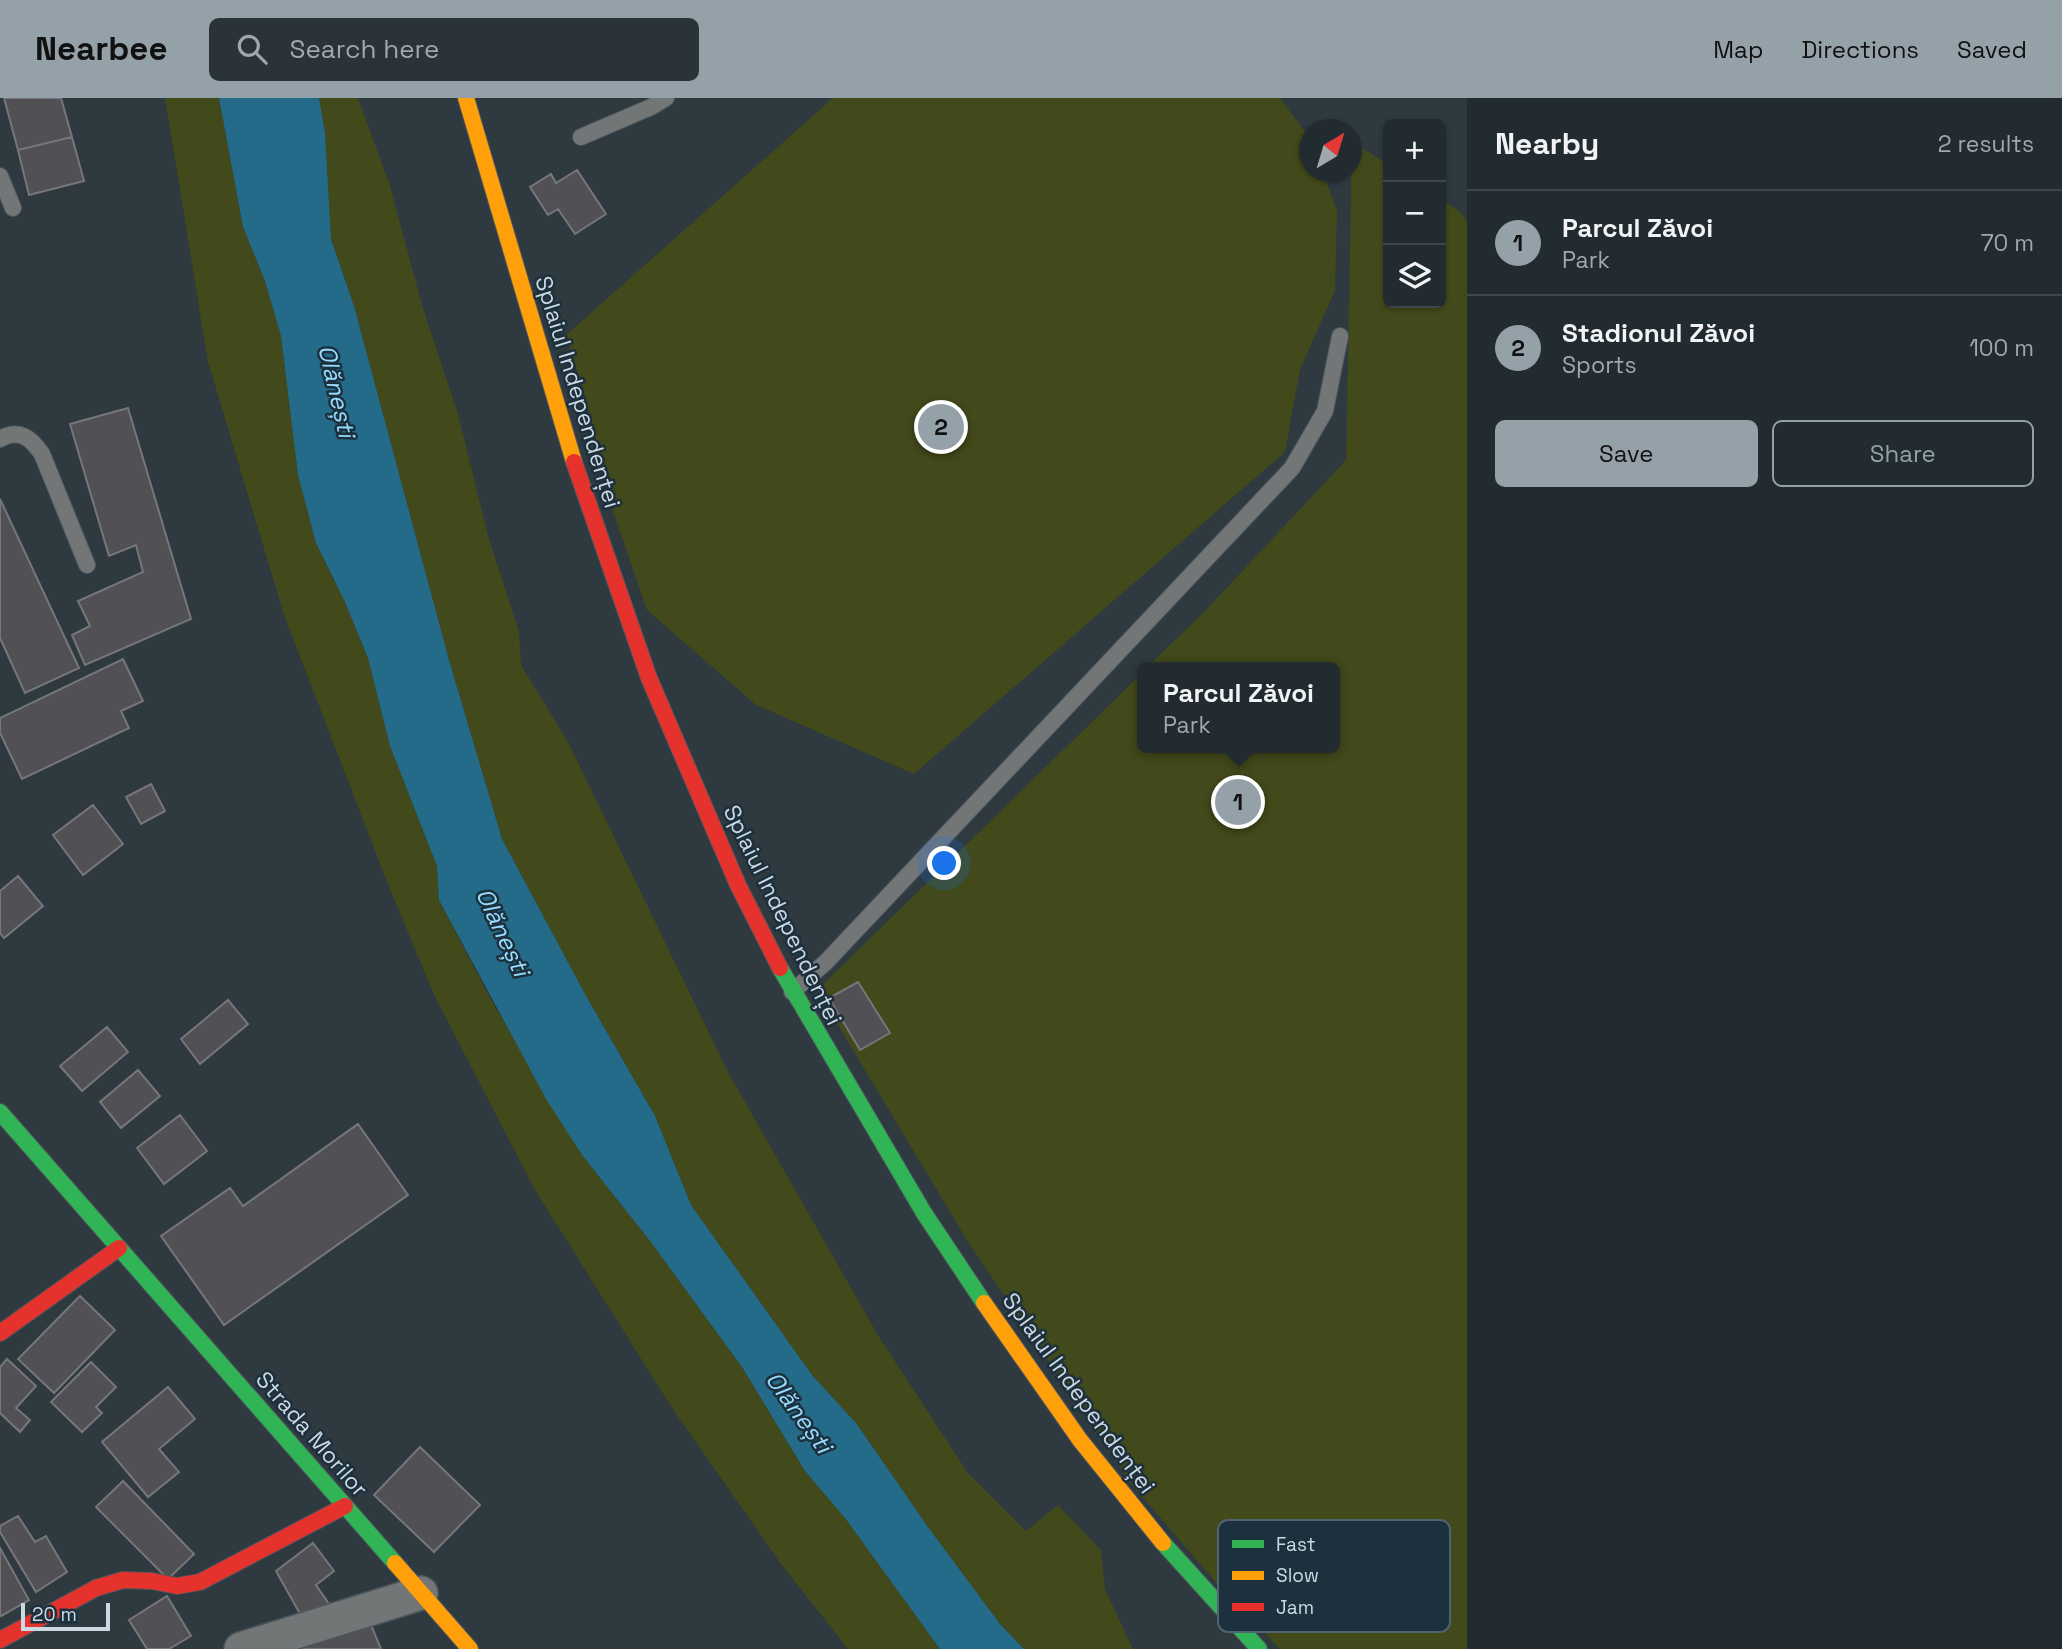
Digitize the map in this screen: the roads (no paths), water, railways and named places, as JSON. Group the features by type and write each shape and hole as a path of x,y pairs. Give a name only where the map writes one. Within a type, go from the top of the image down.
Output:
{"street":[{"name":"Splaiul Independenței","path":"466,98 574,461 649,678 738,885 792,992 924,1213 1063,1417 1176,1559 1218,1605"},
{"name":"Strada Morilor","path":"0,1112 470,1649"},
{"path":"0,1333 119,1248"},
{"path":"0,1640 96,1588 123,1580 152,1581 177,1586 200,1582 345,1506"},
{"path":"242,1649 421,1593"},
{"name":"Splaiul Independenței","path":"1243,1632 1259,1649"}],"lane":[{"path":"581,137 666,98"},
{"path":"0,176 13,208"},
{"path":"792,992 826,962 1292,468 1325,411 1340,336"},
{"path":"0,439 22,434 33,441 42,454 87,565"}],"water":[{"name":"Olănești","path":"219,98 319,98 325,133 331,239 354,306 449,660 502,839 585,994 655,1116 691,1205 812,1375 856,1423 1000,1624 1024,1649 940,1649 845,1518 805,1471 742,1367 650,1241 582,1155 546,1099 439,900 437,866 390,746 368,658 316,543 298,475 281,336 265,281 243,227"}],"place":[{"name":"Stadionul Zăvoi","path":"941,427"},
{"name":"Parcul Zăvoi","path":"1238,802"}]}
